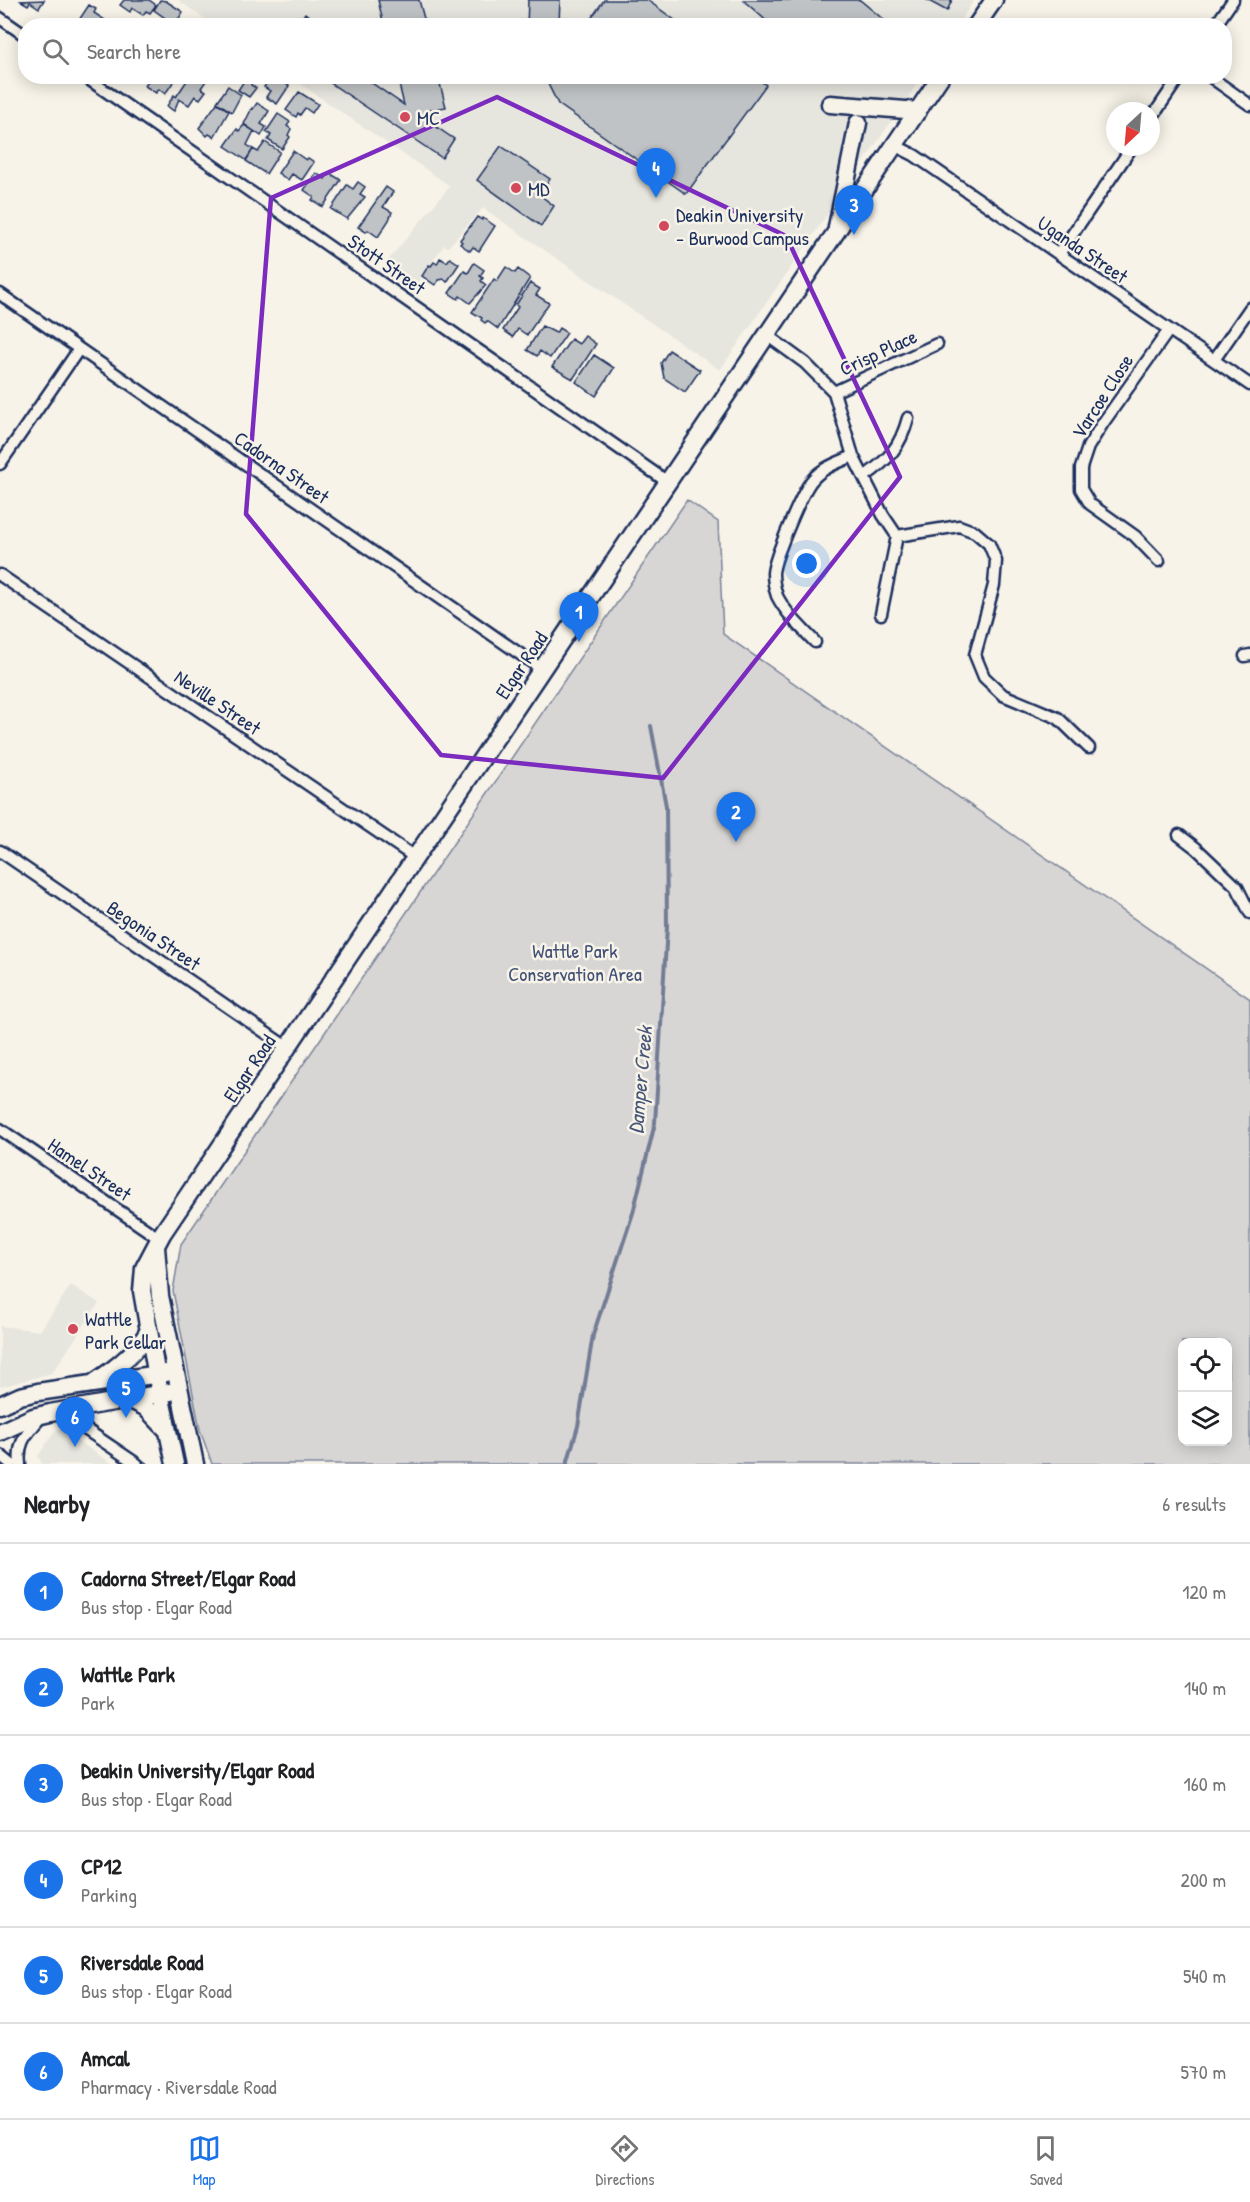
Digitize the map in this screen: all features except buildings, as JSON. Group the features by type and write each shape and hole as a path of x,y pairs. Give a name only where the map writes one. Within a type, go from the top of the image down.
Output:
{"main road":[{"path":"982,18 994,0"},
{"name":"Elgar Road","path":"176,1464 159,1394 143,1303 144,1268 158,1243 288,1048 937,84"},
{"path":"830,104 918,111"},
{"path":"836,234 858,123"},
{"path":"158,1243 159,1289 195,1464"},
{"path":"92,1384 115,1368 142,1342 148,1332"},
{"path":"176,1371 25,1394 0,1407 3,1430 44,1414 180,1390"},
{"path":"130,1400 145,1407 168,1431"}],"street":[{"path":"1221,18 1233,0"},
{"path":"0,18 18,30"},
{"name":"Stott Street","path":"95,84 669,483"},
{"path":"1160,106 1175,84"},
{"path":"1220,84 1250,105"},
{"name":"Uganda Street","path":"894,145 914,155 1250,385"},
{"path":"1059,254 1126,156"},
{"name":"Cadorna Street","path":"0,294 543,670"},
{"path":"1214,360 1250,308"},
{"name":"Varcoe Close","path":"1159,561 1135,536 1090,504 1081,489 1081,468 1088,447 1103,423 1169,330"},
{"path":"768,336 805,363 834,392 853,456 883,515 897,536 881,614"},
{"name":"Crisp Place","path":"834,392 937,344"},
{"path":"0,464 79,349"},
{"path":"864,477 887,461 903,437 908,418"},
{"path":"815,642 789,615 776,594 773,572 779,552 813,479 827,468 853,456"},
{"path":"897,536 958,526 975,532 989,544 996,561 994,585 975,656 984,677 1003,695 1058,718 1089,748"},
{"name":"Neville Street","path":"0,575 416,858"},
{"path":"1179,835 1237,887 1250,914"},
{"name":"Begonia Street","path":"0,851 288,1048"},
{"name":"Hamel Street","path":"0,1129 158,1243"},
{"path":"69,1409 79,1425 136,1464"},
{"path":"20,1464 21,1444 44,1414"},
{"path":"0,1455 10,1464"}],"highlighted area":[{"path":"497,97 786,236 900,477 663,778 441,755 246,514 271,198"}],"shaded area":[{"path":"178,0 974,0 962,18 204,18"},
{"name":"Deakin University - Burwood Campus","path":"300,84 917,84 720,370 483,208 448,247 444,245 416,284 385,264 450,186"},
{"path":"71,1285 99,1303 52,1373 0,1387 0,1326 40,1331"},
{"path":"59,1429 113,1464 42,1464 38,1456 55,1431"}],"green space":[{"name":"Wattle Park Conservation Area","path":"687,500 718,522 723,634 1250,999 1250,1464 212,1464 200,1430 173,1291 181,1244"}],"waterway":[{"name":"Damper Creek","path":"567,1464 578,1426 593,1335 633,1213 655,1123 667,927 666,806 651,726"}],"tram line":[{"path":"89,1423 148,1464"}],"place":[{"name":"MC","path":"405,117"},
{"name":"MD","path":"516,188"},
{"name":"CP12","path":"656,198"},
{"name":"Deakin University - Burwood Campus","path":"664,226"},
{"name":"Deakin University/Elgar Road","path":"854,235"},
{"name":"Cadorna Street/Elgar Road","path":"579,642"},
{"name":"Wattle Park","path":"736,842"},
{"name":"Wattle Park Cellar","path":"73,1329"},
{"name":"Riversdale Road","path":"126,1418"},
{"name":"Amcal","path":"75,1447"}]}
